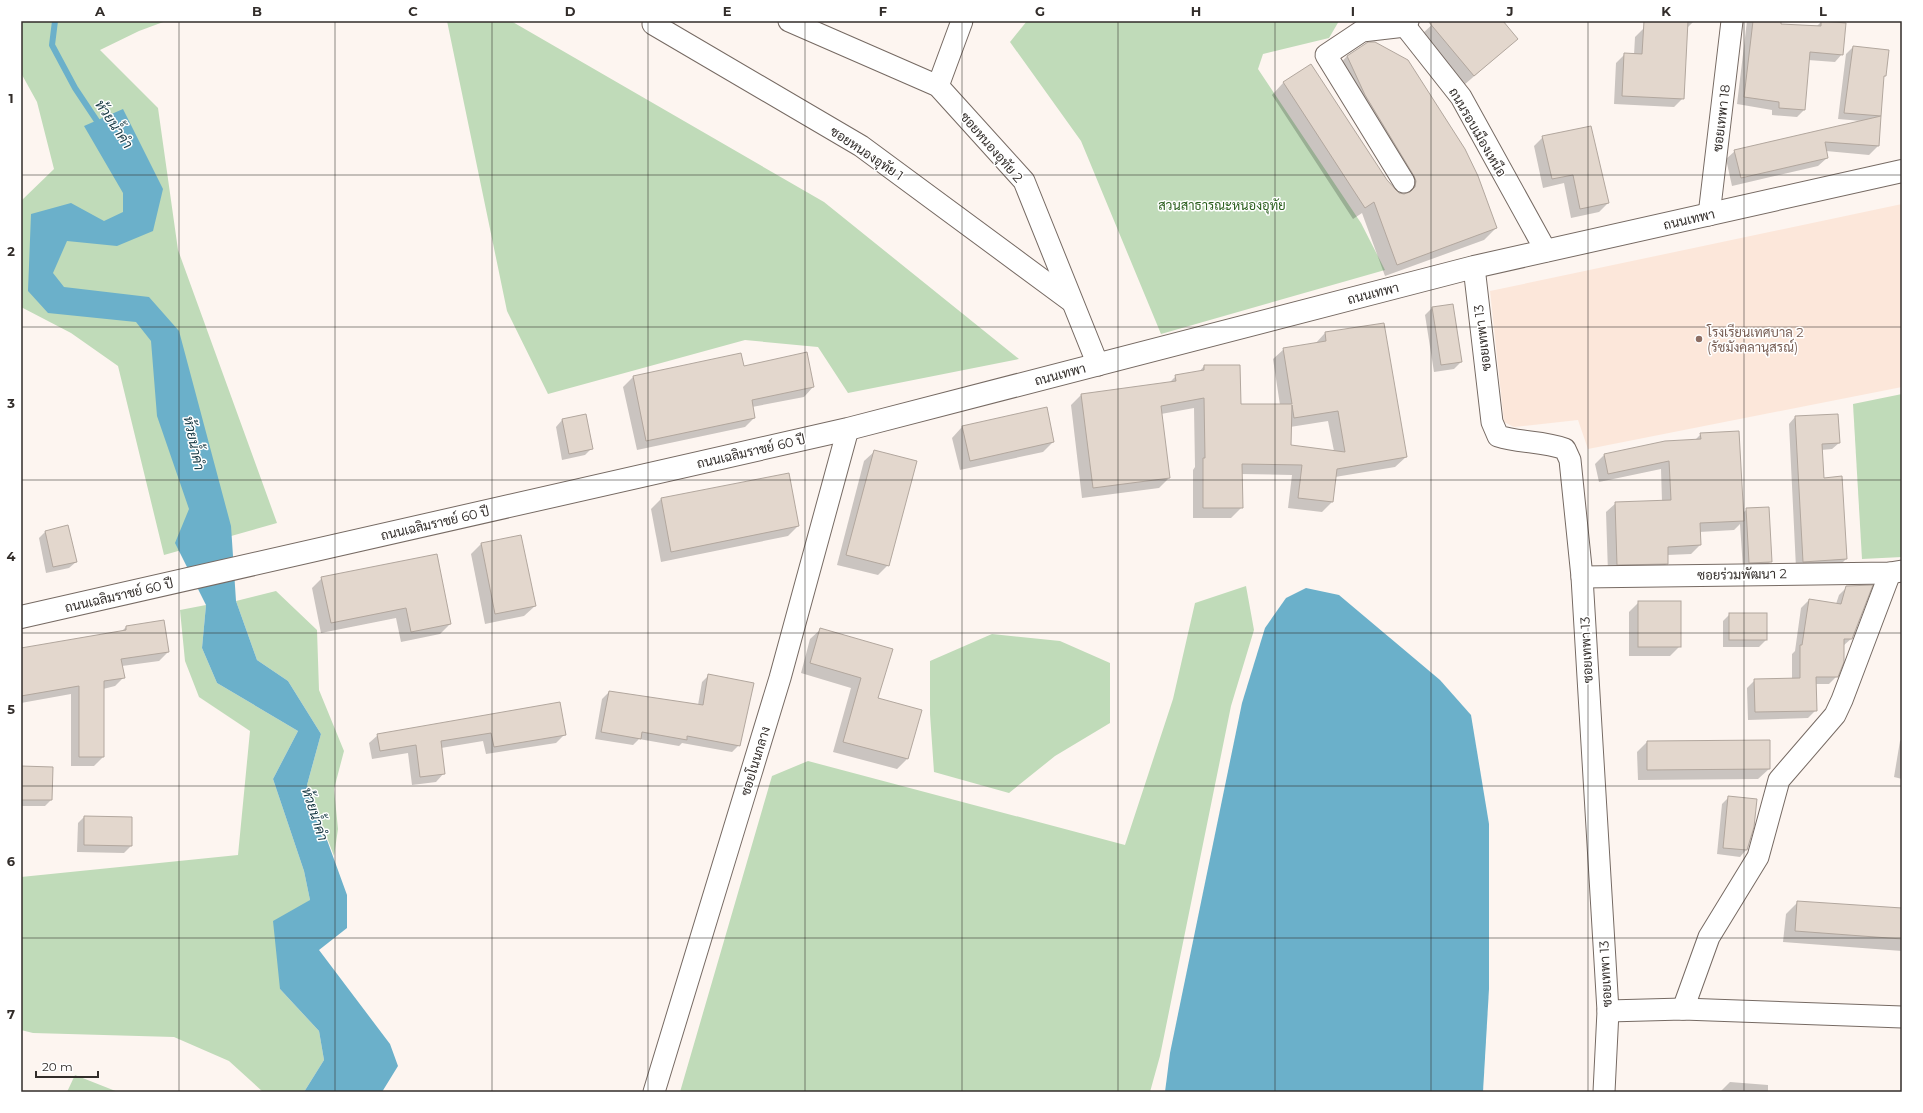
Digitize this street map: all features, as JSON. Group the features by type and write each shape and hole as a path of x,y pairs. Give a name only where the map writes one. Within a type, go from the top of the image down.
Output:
{"street":[{"name":"ซอยหนองอุทัย 1","path":"654,21 653,24 861,146 1071,301"},
{"name":"ซอยหนองอุทัย 2","path":"789,21 938,86 1024,181 1098,365"},
{"path":"938,86 962,21"},
{"name":"ซอยเทพา 18","path":"1709,215 1732,21"},
{"path":"1404,23 1362,31 1326,55 1404,182"},
{"name":"ถนนรอบเมืองเหนือ","path":"1404,23 1461,97 1546,251"},
{"name":"ถนนเทพา","path":"848,429 1474,267 1902,171"},
{"name":"ซอยเทพา 13","path":"1474,267 1492,422 1498,436 1511,440 1552,444 1565,449 1570,460 1582,577 1608,1011 1604,1092"},
{"name":"ถนนเฉลิมราชย์ 60 ปี","path":"21,617 848,429"},
{"name":"ซอยโนนกลาง","path":"654,1092 780,678 848,429"},
{"path":"1683,1009 1709,937 1758,857 1779,780 1835,715 1896,572"},
{"name":"ซอยร่วมพัฒนา 2","path":"1582,577 1896,572"},
{"path":"1608,1011 1683,1009 1902,1017"}],"shaded area":[{"name":"โรงเรียนเทศบาล 2 (รัชมังคลานุสรณ์)","path":"1902,204 1902,387 1588,449 1578,420 1514,427 1504,422 1490,291"}],"green space":[{"path":"21,21 166,21 139,31 100,50 158,108 178,250 277,523 164,555 118,366 71,333 21,307 21,201 54,169 37,102 21,73"},
{"path":"447,21 511,21 824,202 1019,359 848,393 818,347 745,340 548,394 507,311"},
{"name":"สวนสาธารณะหนองอุทัย","path":"1027,21 1339,21 1329,38 1263,54 1258,69 1361,223 1385,270 1161,334 1081,141 1010,42"},
{"path":"1902,394 1902,557 1862,559 1853,404"},
{"path":"1246,586 1254,630 1231,706 1160,1056 1150,1092 680,1092 772,776 808,761 1125,845 1173,699 1195,603"},
{"path":"276,591 317,630 319,690 344,751 334,789 338,829 334,856 307,785 321,734 288,681 257,660 236,601"},
{"path":"206,605 202,648 217,683 298,731 273,779 304,871 310,900 280,989 319,1031 324,1060 304,1092 263,1092 229,1061 174,1037 33,1033 21,1030 21,877 238,855 250,731 199,697 185,661 180,610"},
{"path":"992,634 1060,641 1110,663 1110,723 1055,756 1009,793 934,772 930,714 930,661"},
{"path":"75,1075 118,1092 67,1092"}],"water":[{"path":"123,109 163,189 153,231 117,246 67,241 53,273 64,287 149,297 179,331 231,526 236,601 257,660 288,681 321,734 307,785 347,895 347,928 319,950 390,1044 398,1066 382,1092 304,1092 324,1060 319,1031 280,989 273,921 310,900 304,871 273,779 298,731 217,683 202,648 206,605 175,543 189,509 157,416 151,341 136,322 48,313 28,291 31,214 71,203 104,221 123,212 123,193 84,126"},
{"path":"1306,588 1339,595 1440,680 1471,715 1489,824 1489,989 1483,1092 1165,1092 1170,1053 1242,703 1265,628 1286,598"}],"building":[{"path":"1428,21 1503,21 1518,39 1474,76"},
{"path":"1644,21 1688,21 1684,99 1622,96 1624,53 1642,54"},
{"path":"1753,21 1781,21 1781,24 1821,26 1821,21 1846,23 1843,55 1810,52 1805,110 1779,108 1779,102 1744,97"},
{"path":"1368,42 1375,42 1408,60 1465,149 1478,176 1497,228 1397,265 1374,202 1365,208 1283,82 1311,64 1387,180 1399,193 1404,194 1410,192 1415,187 1416,181 1414,176 1365,95 1347,56"},
{"path":"1853,46 1889,50 1886,76 1884,76 1881,116 1844,113"},
{"path":"1881,116 1879,146 1825,142 1828,158 1741,178 1734,150"},
{"path":"1591,126 1609,203 1580,209 1573,175 1552,179 1542,136"},
{"path":"1453,304 1462,362 1441,365 1432,307"},
{"path":"1384,323 1407,457 1337,469 1333,502 1298,498 1302,465 1242,464 1243,508 1203,508 1203,458 1205,458 1204,398 1161,406 1170,478 1093,488 1081,394 1176,381 1175,375 1204,370 1204,365 1240,365 1241,404 1292,404 1283,348 1326,341 1325,332","holes":["1292,405 1294,418 1338,411 1345,452 1291,445"]},
{"path":"807,352 814,387 752,400 755,418 646,441 633,376 741,353 744,366"},
{"path":"1047,407 1054,442 970,461 962,426"},
{"path":"586,414 593,449 569,454 562,419"},
{"path":"1838,414 1840,443 1822,444 1824,478 1842,476 1847,559 1803,562 1795,416"},
{"path":"1739,431 1744,521 1700,523 1701,545 1668,547 1668,564 1617,565 1615,502 1671,500 1669,461 1608,474 1604,454 1665,441 1701,439 1700,433"},
{"path":"874,450 917,461 889,566 846,555"},
{"path":"789,473 799,526 671,552 661,498"},
{"path":"1769,507 1772,562 1749,563 1746,508"},
{"path":"68,525 77,562 53,567 45,531"},
{"path":"521,535 536,606 495,614 481,543"},
{"path":"437,554 451,624 411,632 406,608 331,623 321,577"},
{"path":"1873,585 1852,639 1844,639 1844,662 1838,677 1816,677 1817,711 1755,712 1754,679 1800,678 1800,645 1802,645 1809,599 1841,604 1846,586"},
{"path":"1638,601 1681,601 1681,647 1638,647"},
{"path":"1729,613 1767,613 1767,640 1729,640"},
{"path":"164,620 169,652 121,659 125,678 104,681 104,757 79,757 79,686 21,696 21,648 126,630 126,626"},
{"path":"820,628 893,649 878,698 922,710 908,759 843,742 861,678 810,663"},
{"path":"708,674 754,683 740,746 687,736 687,740 642,732 641,739 601,732 609,691 703,705"},
{"path":"560,702 566,735 494,747 491,733 441,741 445,774 420,777 416,745 380,751 377,734"},
{"path":"1770,740 1770,769 1647,770 1647,741"},
{"path":"21,766 53,767 52,800 21,800"},
{"path":"1728,796 1757,799 1754,827 1747,850 1723,848"},
{"path":"84,816 132,817 132,846 84,845"},
{"path":"1797,901 1902,908 1902,939 1795,931"}],"waterway":[{"name":"ห้วยน้ำคำ","path":"55,21 52,45 75,88 101,127"}],"place":[{"name":"โรงเรียนเทศบาล 2 (รัชมังคลานุสรณ์)","path":"1699,339"}]}
